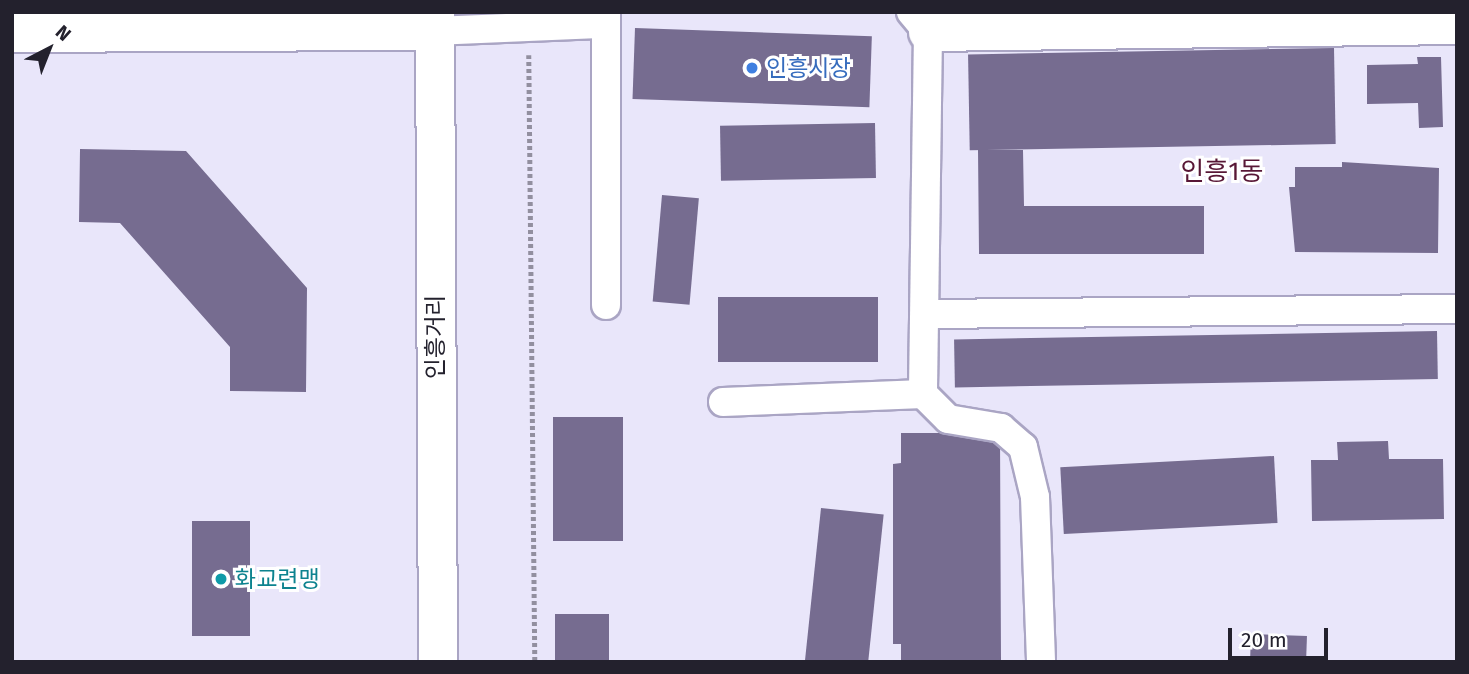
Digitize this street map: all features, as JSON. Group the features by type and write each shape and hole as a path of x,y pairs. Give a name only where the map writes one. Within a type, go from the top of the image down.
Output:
{"street":[{"path":"12,33 435,22 528,27 604,18 606,304"},
{"name":"인흥거리","path":"435,22 438,662"},
{"path":"1041,662 1035,498 1023,447 1001,428 948,419 923,394 925,314 920,22 1457,25"},
{"path":"925,314 1457,309"},
{"path":"723,402 923,394"}],"path":[{"path":"528,27 535,662"}],"building":[{"name":"인흥시장","path":"635,28 872,36 869,107 633,99"},
{"path":"1334,48 1336,144 970,150 968,54"},
{"path":"1417,57 1441,57 1443,127 1419,128 1418,103 1367,104 1367,65 1418,64"},
{"path":"875,123 876,178 721,181 720,126"},
{"path":"80,149 186,151 307,288 306,392 230,391 230,347 120,223 79,222"},
{"path":"978,150 1023,150 1024,206 1204,206 1204,254 979,254"},
{"path":"1342,162 1439,168 1438,253 1295,252 1289,187 1295,187 1295,167 1342,167"},
{"path":"662,195 699,198 690,305 653,302"},
{"path":"718,297 878,297 878,362 718,362"},
{"path":"1437,331 1438,379 955,387 954,339"},
{"path":"553,417 623,417 623,541 553,541"},
{"path":"901,433 1000,433 1001,662 901,662 901,644 893,644 893,464 901,463"},
{"path":"1388,441 1389,459 1443,459 1444,519 1312,521 1311,460 1338,460 1337,442"},
{"path":"1274,456 1278,523 1064,534 1060,467"},
{"path":"821,508 884,515 868,662 805,662"},
{"name":"화교련맹","path":"192,521 250,521 250,636 192,636"},
{"path":"555,614 609,614 609,662 555,662"},
{"path":"1251,634 1307,636 1306,662 1250,662"}],"place":[{"name":"인흥시장","path":"752,68"},
{"name":"화교련맹","path":"221,579"}],"district":[{"name":"인흥1동","path":"1222,172"}]}
